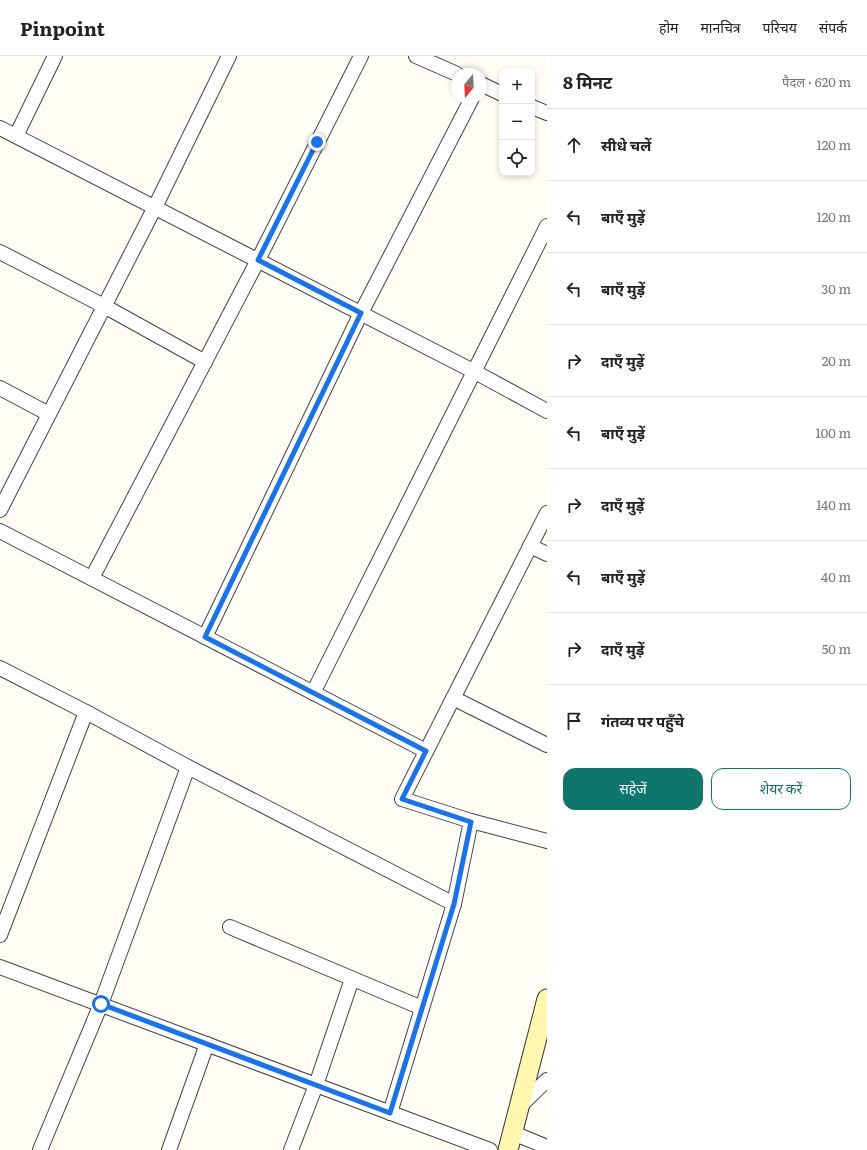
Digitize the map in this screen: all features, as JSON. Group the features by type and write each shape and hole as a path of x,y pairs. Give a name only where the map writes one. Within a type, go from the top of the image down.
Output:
{"street":[{"path":"16,136 55,56"},
{"path":"0,510 155,207 229,56"},
{"path":"92,578 258,260 361,56"},
{"path":"416,56 451,71"},
{"path":"487,87 499,93"},
{"path":"205,637 361,313 469,104"},
{"path":"535,108 547,113"},
{"path":"0,128 361,313 547,411"},
{"path":"313,693 547,226"},
{"path":"0,252 104,306 205,362"},
{"path":"0,388 49,414"},
{"path":"547,514 402,799 471,822 547,841"},
{"path":"0,531 426,751"},
{"path":"530,546 547,554"},
{"path":"0,668 454,904"},
{"path":"453,698 547,745"},
{"path":"0,935 86,712"},
{"path":"40,1150 101,1004 188,767"},
{"path":"390,1113 454,904 471,822"},
{"path":"230,927 422,1008"},
{"path":"0,967 490,1150"},
{"path":"291,1150 316,1085 352,979"},
{"path":"547,999 510,1141 547,1147"},
{"path":"169,1150 207,1044"},
{"path":"519,1107 547,1080"}],"route":[{"path":"101,1004 390,1113 454,904 471,822 402,799 426,751 205,637 361,313 258,260 317,142"}]}
